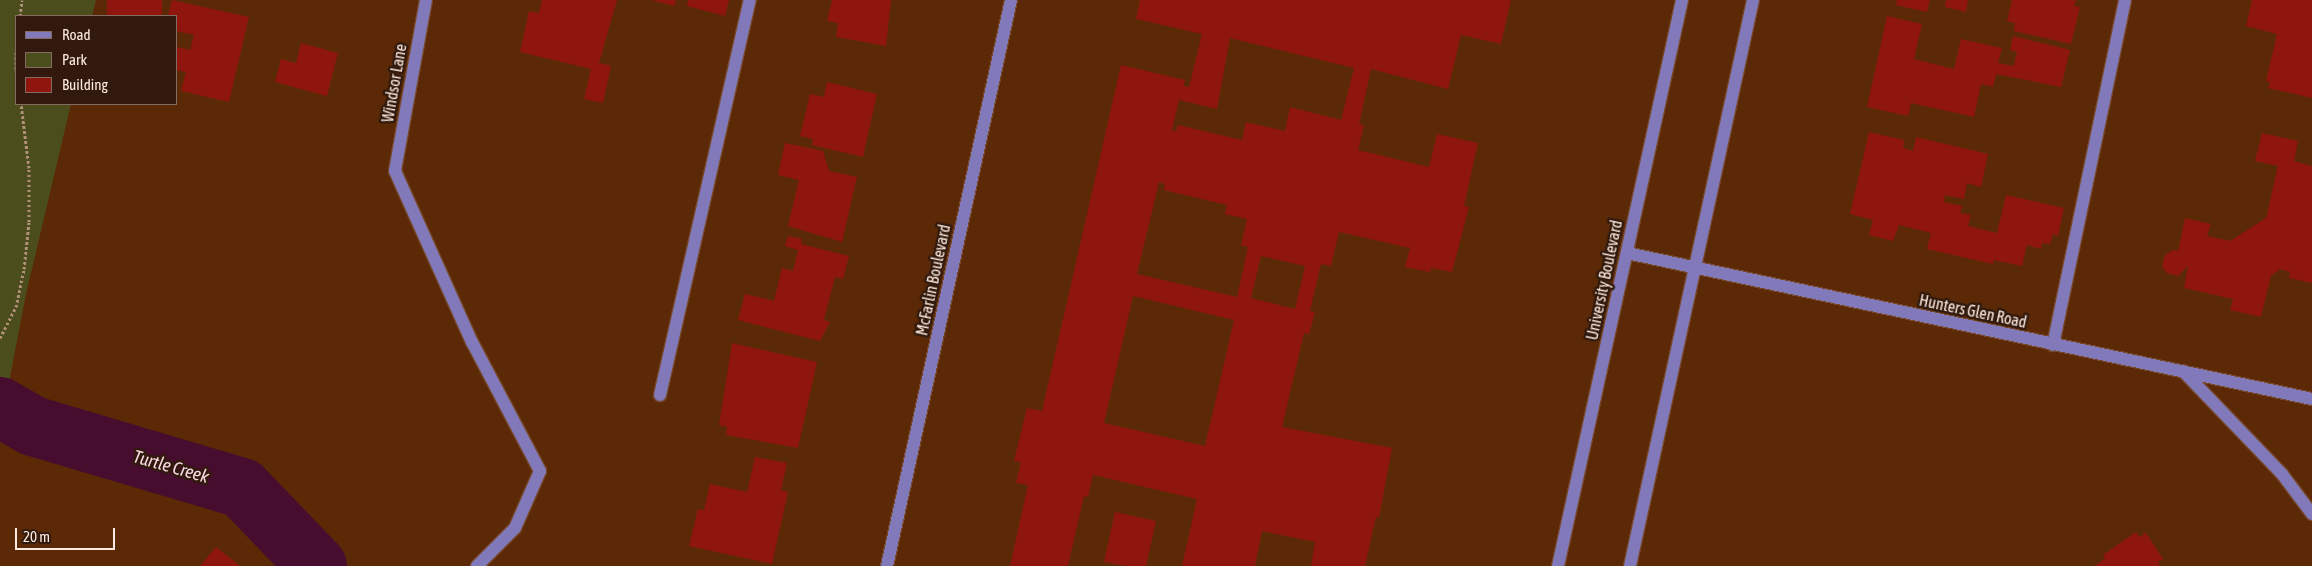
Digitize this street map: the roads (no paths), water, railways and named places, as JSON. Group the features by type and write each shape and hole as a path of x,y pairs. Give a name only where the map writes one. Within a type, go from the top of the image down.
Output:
{"street":[{"name":"Windsor Lane","path":"426,0 394,171 472,342 540,471 515,528 477,566"},
{"path":"660,395 750,0"},
{"name":"McFarlin Boulevard","path":"888,566 1011,0"},
{"name":"University Boulevard","path":"1558,566 1682,0"},
{"path":"1630,566 1752,0"},
{"path":"2053,346 2125,0"},
{"name":"Hunters Glen Road","path":"1627,253 1695,266 2053,346 2183,371 2312,399"},
{"path":"2183,371 2282,474 2312,514"}],"waterway":[{"name":"Turtle Creek","path":"0,407 33,426 242,488 317,566"}]}
